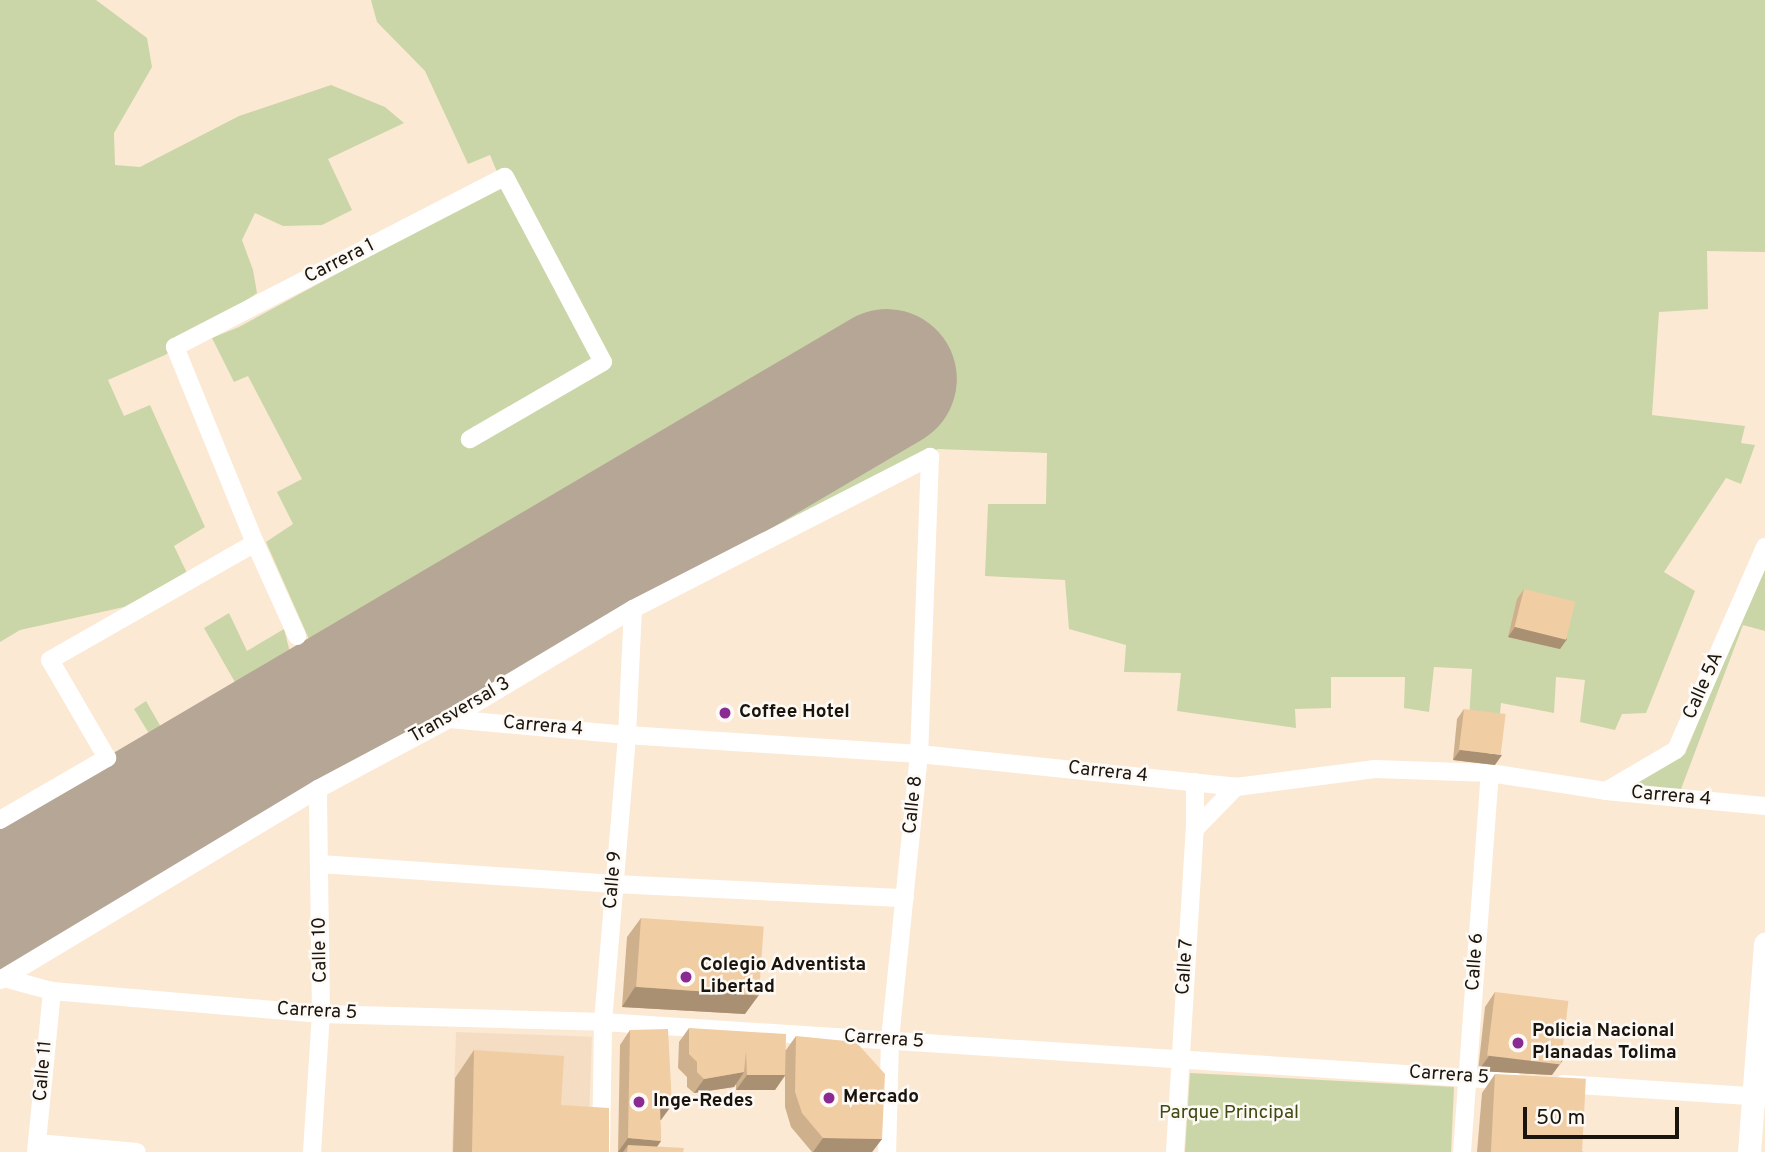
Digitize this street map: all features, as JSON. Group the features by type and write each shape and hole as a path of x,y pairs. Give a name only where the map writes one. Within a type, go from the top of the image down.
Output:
{"street":[{"name":"Carrera 1","path":"255,543 175,348 505,177 603,362 470,439"},
{"name":"Transversal 3","path":"2,979 318,789 449,719 634,609 930,457"},
{"name":"Calle 8","path":"887,1152 890,1041 919,754 930,457"},
{"path":"0,820 107,758 50,660 255,543 297,636"},
{"name":"Calle 5A","path":"1606,791 1676,750 1765,547"},
{"name":"Calle 9","path":"601,1152 603,1022 627,735 634,609"},
{"name":"Carrera 4","path":"449,719 627,735 919,754 1236,787 1375,769 1490,773 1606,791 1765,806"},
{"name":"Calle 6","path":"1462,1152 1490,773"},
{"name":"Calle 7","path":"1175,1152 1195,830 1195,782"},
{"path":"1195,830 1236,787"},
{"name":"Calle 10","path":"312,1152 321,1014 318,789"},
{"path":"320,864 614,884 905,898"},
{"path":"1749,1152 1759,1096 1765,944"},
{"name":"Carrera 5","path":"2,979 52,990 321,1014 603,1022 1759,1096"},
{"name":"Calle 11","path":"37,1148 52,990"},
{"path":"37,1148 136,1152"}],"shaded area":[{"path":"456,1032 592,1037 588,1152 452,1152"}],"green space":[{"path":"0,0 96,0 147,38 152,67 114,133 115,165 140,167 239,116 331,85 385,107 404,123 328,159 352,210 322,225 283,226 255,213 242,240 253,270 257,293 165,355 108,380 124,416 150,405 205,527 174,546 187,573 124,607 20,630 0,642"},
{"path":"371,0 1765,0 1765,252 1707,251 1708,309 1659,312 1652,415 1745,426 1741,443 1755,445 1741,484 1726,478 1664,572 1695,591 1646,713 1622,714 1615,730 1580,722 1585,680 1556,677 1554,713 1501,703 1499,724 1469,721 1472,669 1434,667 1429,712 1404,708 1405,677 1331,677 1331,708 1295,709 1296,728 1177,711 1181,673 1124,672 1126,645 1069,629 1065,580 985,576 988,504 1046,504 1047,453 938,449 631,601 0,975 0,831 153,740 134,709 146,701 169,741 244,698 204,628 229,613 247,651 284,629 291,656 312,646 266,542 293,524 277,492 302,479 248,376 234,382 212,338 239,327 502,184 490,155 468,164 425,71 377,22"},
{"path":"1765,563 1765,631 1743,625 1681,789 1625,787 1685,754"},
{"name":"Parque Principal","path":"1190,1073 1454,1087 1451,1152 1185,1152"}],"building":[{"path":"1524,589 1575,602 1566,640 1515,627"},
{"path":"1464,709 1506,714 1501,755 1459,750"},
{"name":"Colegio Adventista Libertad","path":"641,918 764,927 759,995 636,987"},
{"name":"Policia Nacional Planadas Tolima","path":"1495,992 1568,1001 1561,1065 1487,1056"},
{"path":"689,1028 786,1034 785,1075 747,1075 746,1051 744,1072 704,1079 697,1072 697,1062 689,1054"},
{"path":"668,1029 672,1105 660,1104 661,1141 628,1138 630,1030"},
{"name":"Mercado","path":"796,1036 856,1042 885,1074 882,1139 823,1138 802,1113 795,1092"},
{"path":"474,1050 564,1056 561,1105 609,1108 609,1152 472,1152"},
{"path":"1495,1074 1586,1079 1582,1152 1491,1152"},
{"path":"628,1145 684,1148 683,1152 627,1152"}],"runway":[{"path":"0,901 887,379"}],"place":[{"name":"Coffee Hotel","path":"725,713"},
{"name":"Colegio Adventista Libertad","path":"686,977"},
{"name":"Policia Nacional Planadas Tolima","path":"1518,1043"},
{"name":"Mercado","path":"829,1098"},
{"name":"Inge-Redes","path":"639,1102"}]}
